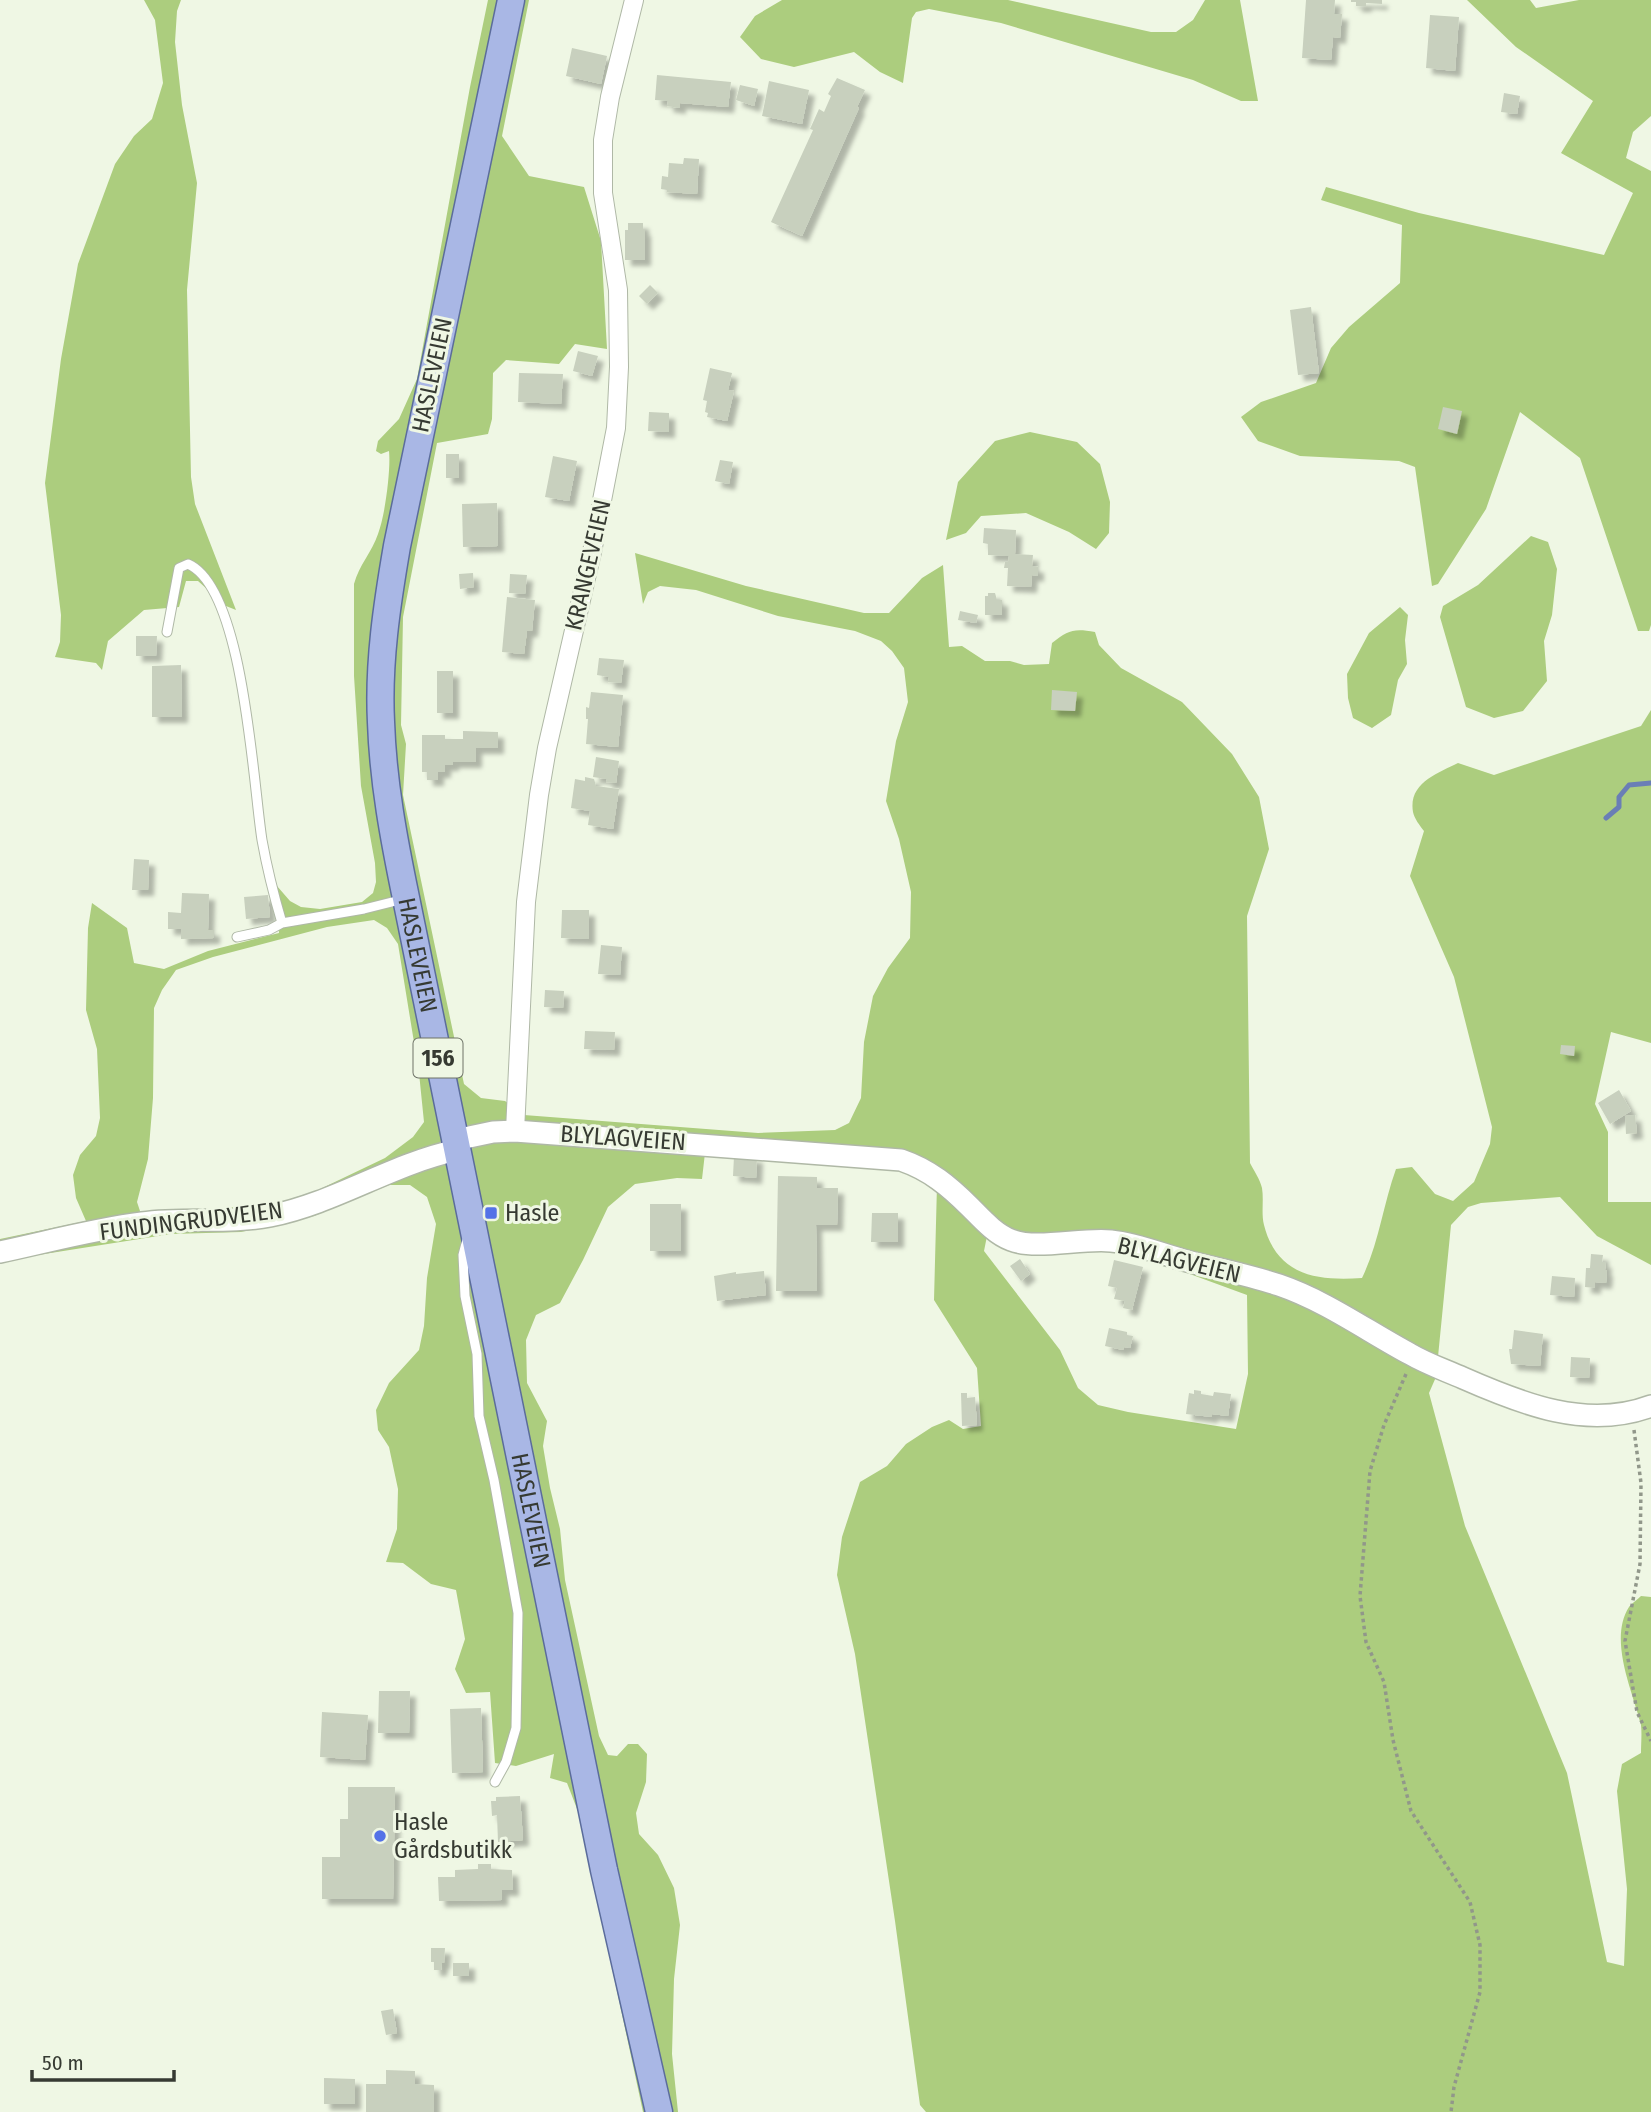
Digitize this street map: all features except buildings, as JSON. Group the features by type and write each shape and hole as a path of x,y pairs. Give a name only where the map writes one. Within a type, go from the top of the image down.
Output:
{"main road":[{"name":"HASLEVEIEN","path":"511,0 400,532 383,635 381,721 384,771 390,819 623,1962 659,2112"}],"street":[{"name":"KRANGEVEIEN","path":"515,1131 526,902 539,794 616,428 619,391 618,290 603,193 603,140 610,97 634,0"},
{"name":"BLYLAGVEIEN","path":"456,1145 493,1132 515,1131 901,1160 939,1178 1008,1239 1023,1244 1109,1241 1132,1245 1280,1286 1314,1300 1413,1356 1506,1397 1544,1409 1582,1416 1611,1416 1642,1409"},
{"name":"FUNDINGRUDVEIEN","path":"0,1252 142,1223 268,1217 366,1182 456,1145"}],"lane":[{"path":"167,632 178,568 191,565 211,590 224,615 234,646 251,746 262,838 282,923"},
{"path":"237,937 269,930 282,923 364,909 406,898"},
{"path":"472,1222 463,1255 465,1296 477,1354 479,1416 494,1480 518,1613 516,1728 506,1762 495,1782"}],"path":[{"path":"1413,1356 1384,1425 1370,1471 1360,1596 1366,1642 1384,1682 1393,1740 1410,1811 1470,1902 1480,1945 1480,1992 1454,2087 1451,2112"},
{"path":"1642,1409 1640,1564 1625,1641 1637,1712 1651,1741"}],"green space":[{"path":"144,0 181,0 177,11 175,42 182,105 197,183 187,290 191,477 195,504 236,610 226,606 198,581 186,581 179,607 144,610 108,641 102,670 96,663 55,657 60,642 61,615 45,483 61,359 78,264 115,164 134,136 152,119 163,83 155,20"},
{"path":"488,0 529,0 502,136 529,176 584,187 601,241 607,349 575,344 559,364 506,360 493,373 492,419 488,434 437,443 403,617 401,725 406,744 403,795 464,1084 481,1098 505,1101 524,1115 758,1133 835,1130 849,1123 861,1098 864,1042 873,996 888,968 910,938 911,892 899,839 886,801 896,741 908,702 904,668 892,651 881,641 855,631 778,616 696,590 660,586 648,592 643,604 635,553 746,586 864,613 889,613 922,578 943,565 949,647 962,646 985,661 1010,661 1024,665 1049,664 1052,643 1072,631 1095,632 1099,645 1121,668 1182,702 1232,754 1259,797 1269,849 1247,916 1250,1163 1262,1188 1263,1220 1270,1242 1278,1255 1289,1265 1315,1276 1362,1278 1373,1251 1396,1169 1412,1167 1435,1194 1453,1201 1474,1182 1490,1144 1492,1127 1454,977 1410,876 1424,831 1413,812 1415,794 1426,780 1458,763 1494,775 1641,726 1651,710 1651,1043 1611,1032 1595,1104 1608,1132 1608,1202 1651,1202 1651,1265 1597,1236 1560,1197 1481,1203 1468,1207 1451,1225 1436,1377 1429,1393 1465,1526 1567,1773 1607,1962 1624,1966 1627,1889 1617,1791 1622,1764 1641,1753 1641,1725 1624,1666 1621,1635 1623,1620 1629,1607 1641,1596 1651,1597 1651,2112 926,2112 920,2105 855,1654 837,1575 842,1537 860,1482 887,1466 906,1444 932,1427 949,1420 963,1429 981,1426 977,1368 934,1300 937,1185 901,1165 705,1153 702,1179 677,1178 635,1184 608,1207 560,1303 536,1315 526,1340 527,1383 547,1421 543,1446 560,1529 565,1580 599,1736 608,1755 617,1756 628,1744 638,1744 647,1754 646,1782 636,1813 639,1834 658,1855 674,1888 680,1925 674,1979 672,2054 678,2112 643,2112 579,1814 567,1783 550,1778 554,1754 516,1766 495,1763 490,1692 466,1693 455,1669 465,1639 456,1590 431,1584 403,1563 386,1562 397,1529 398,1489 389,1447 378,1430 376,1410 389,1383 419,1350 436,1224 427,1197 410,1185 389,1185 314,1216 241,1232 171,1234 0,1261 0,1239 86,1221 76,1198 73,1175 80,1155 96,1136 100,1118 97,1049 86,1010 88,928 92,903 127,928 134,963 164,969 208,951 279,933 277,886 290,901 301,907 320,909 362,902 373,893 376,882 375,863 361,786 354,676 354,584 381,526 385,505 389,451 381,454 376,451 378,441 399,419 417,379","holes":["374,920 387,928 398,944 419,1073 424,1122 413,1137 385,1158 316,1191 275,1204 141,1214 137,1202 148,1159 153,1098 154,1008 176,970 213,957 327,927","987,1236 1108,1251 1168,1266 1247,1295 1248,1374 1236,1429 1098,1405 1078,1388 1060,1350 984,1251"]},
{"path":"782,0 1008,0 1151,32 1176,32 1193,20 1205,0 1240,0 1258,101 1241,101 1193,80 1001,23 929,9 916,12 912,18 903,83 880,72 854,52 794,67 761,59 740,37 755,16"},
{"path":"1467,0 1530,0 1536,8 1579,0 1651,0 1651,116 1633,132 1626,158 1651,171 1649,631 1638,631 1580,458 1520,412 1486,509 1438,584 1432,586 1415,467 1399,461 1300,456 1258,441 1241,417 1261,402 1316,383 1331,348 1349,327 1400,283 1402,225 1321,200 1326,187 1419,213 1604,255 1633,193 1561,153 1593,101 1516,47"},
{"path":"1030,432 1077,442 1100,464 1110,502 1109,533 1096,549 1069,532 1026,513 981,516 966,533 946,540 958,482 995,441"},
{"path":"1531,536 1548,542 1557,569 1552,615 1544,641 1547,681 1523,711 1494,718 1466,707 1440,617 1443,606 1478,585"},
{"path":"1400,607 1408,615 1405,640 1407,664 1398,680 1391,715 1372,728 1353,718 1348,698 1347,674 1369,633"}],"waterway":[{"path":"1606,818 1619,807 1619,797 1629,785 1651,783"}],"place":[{"name":"Hasle","path":"491,1213"},
{"name":"Hasle Gårdsbutikk","path":"380,1836"}]}
